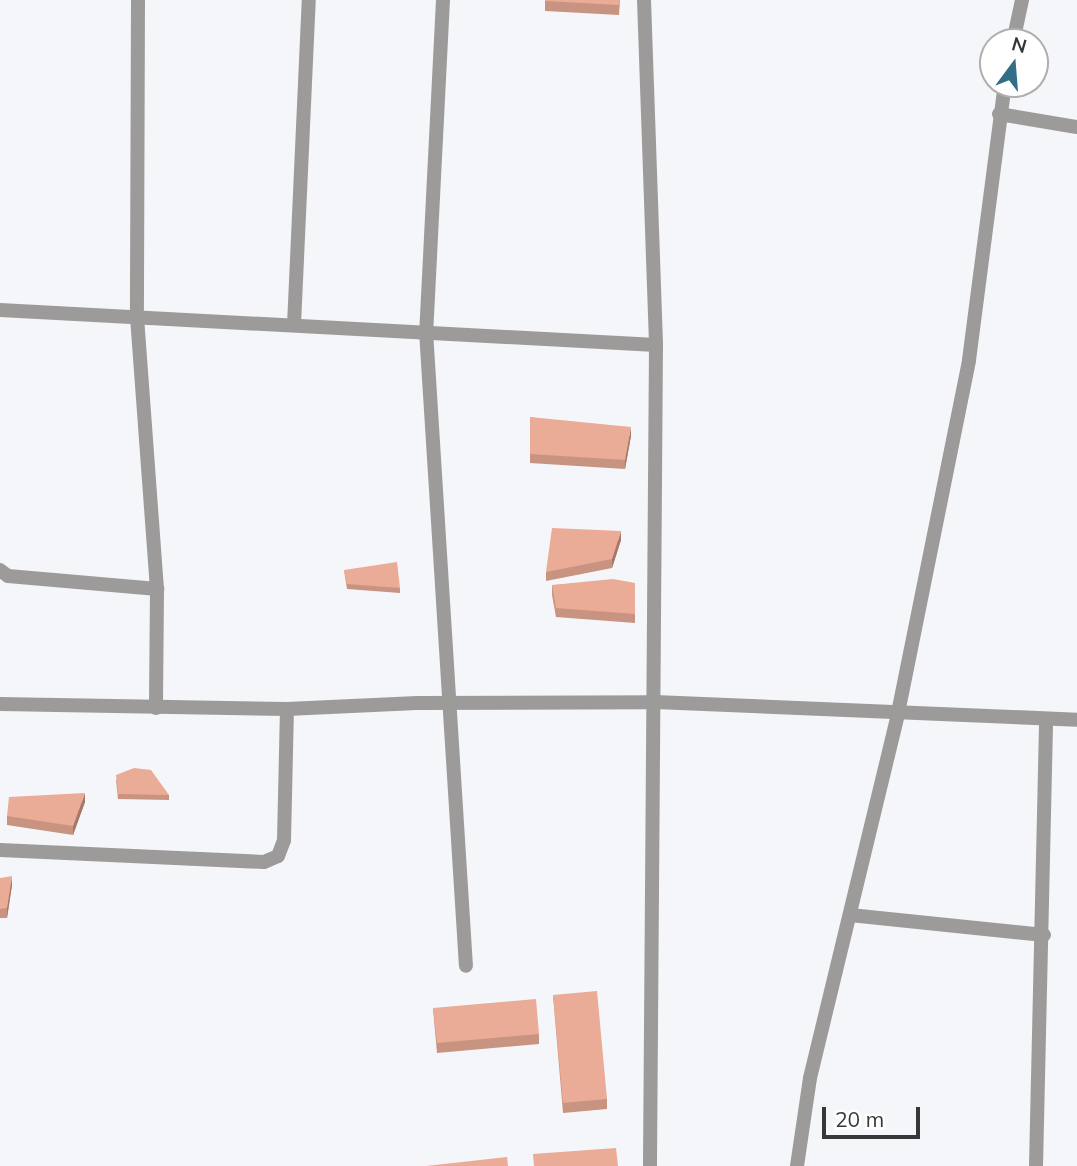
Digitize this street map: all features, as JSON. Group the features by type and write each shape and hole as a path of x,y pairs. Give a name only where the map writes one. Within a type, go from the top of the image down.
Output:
{"street":[{"path":"138,0 137,317 157,589 156,708"},
{"path":"293,325 309,0"},
{"path":"443,0 426,331 446,703 466,966"},
{"path":"645,0 656,345 650,1166"},
{"path":"1016,28 1022,0"},
{"path":"797,1166 810,1078 898,713 969,360 1002,98"},
{"path":"999,114 1077,127"},
{"path":"0,310 656,345"},
{"path":"0,570 8,576 157,589"},
{"path":"0,704 287,709 446,703 655,702 1046,722 1077,720"},
{"path":"0,850 264,862 278,856 284,840 287,709"},
{"path":"1035,1166 1044,935 1046,722"},
{"path":"850,915 1044,935"}],"building":[{"path":"545,0 620,0 619,5"},
{"path":"530,417 631,427 625,460 530,454"},
{"path":"552,528 621,531 612,559 546,572"},
{"path":"397,562 400,588 347,584 344,570"},
{"path":"613,579 635,583 635,614 556,608 552,585"},
{"path":"134,768 151,770 169,795 118,794 116,775"},
{"path":"85,793 73,826 7,816 9,797"},
{"path":"12,876 7,908 0,909 0,878"},
{"path":"597,991 607,1099 563,1103 553,995"},
{"path":"536,999 539,1034 437,1043 433,1008"},
{"path":"616,1148 618,1166 534,1166 533,1154"},
{"path":"507,1157 508,1166 426,1166"}]}
